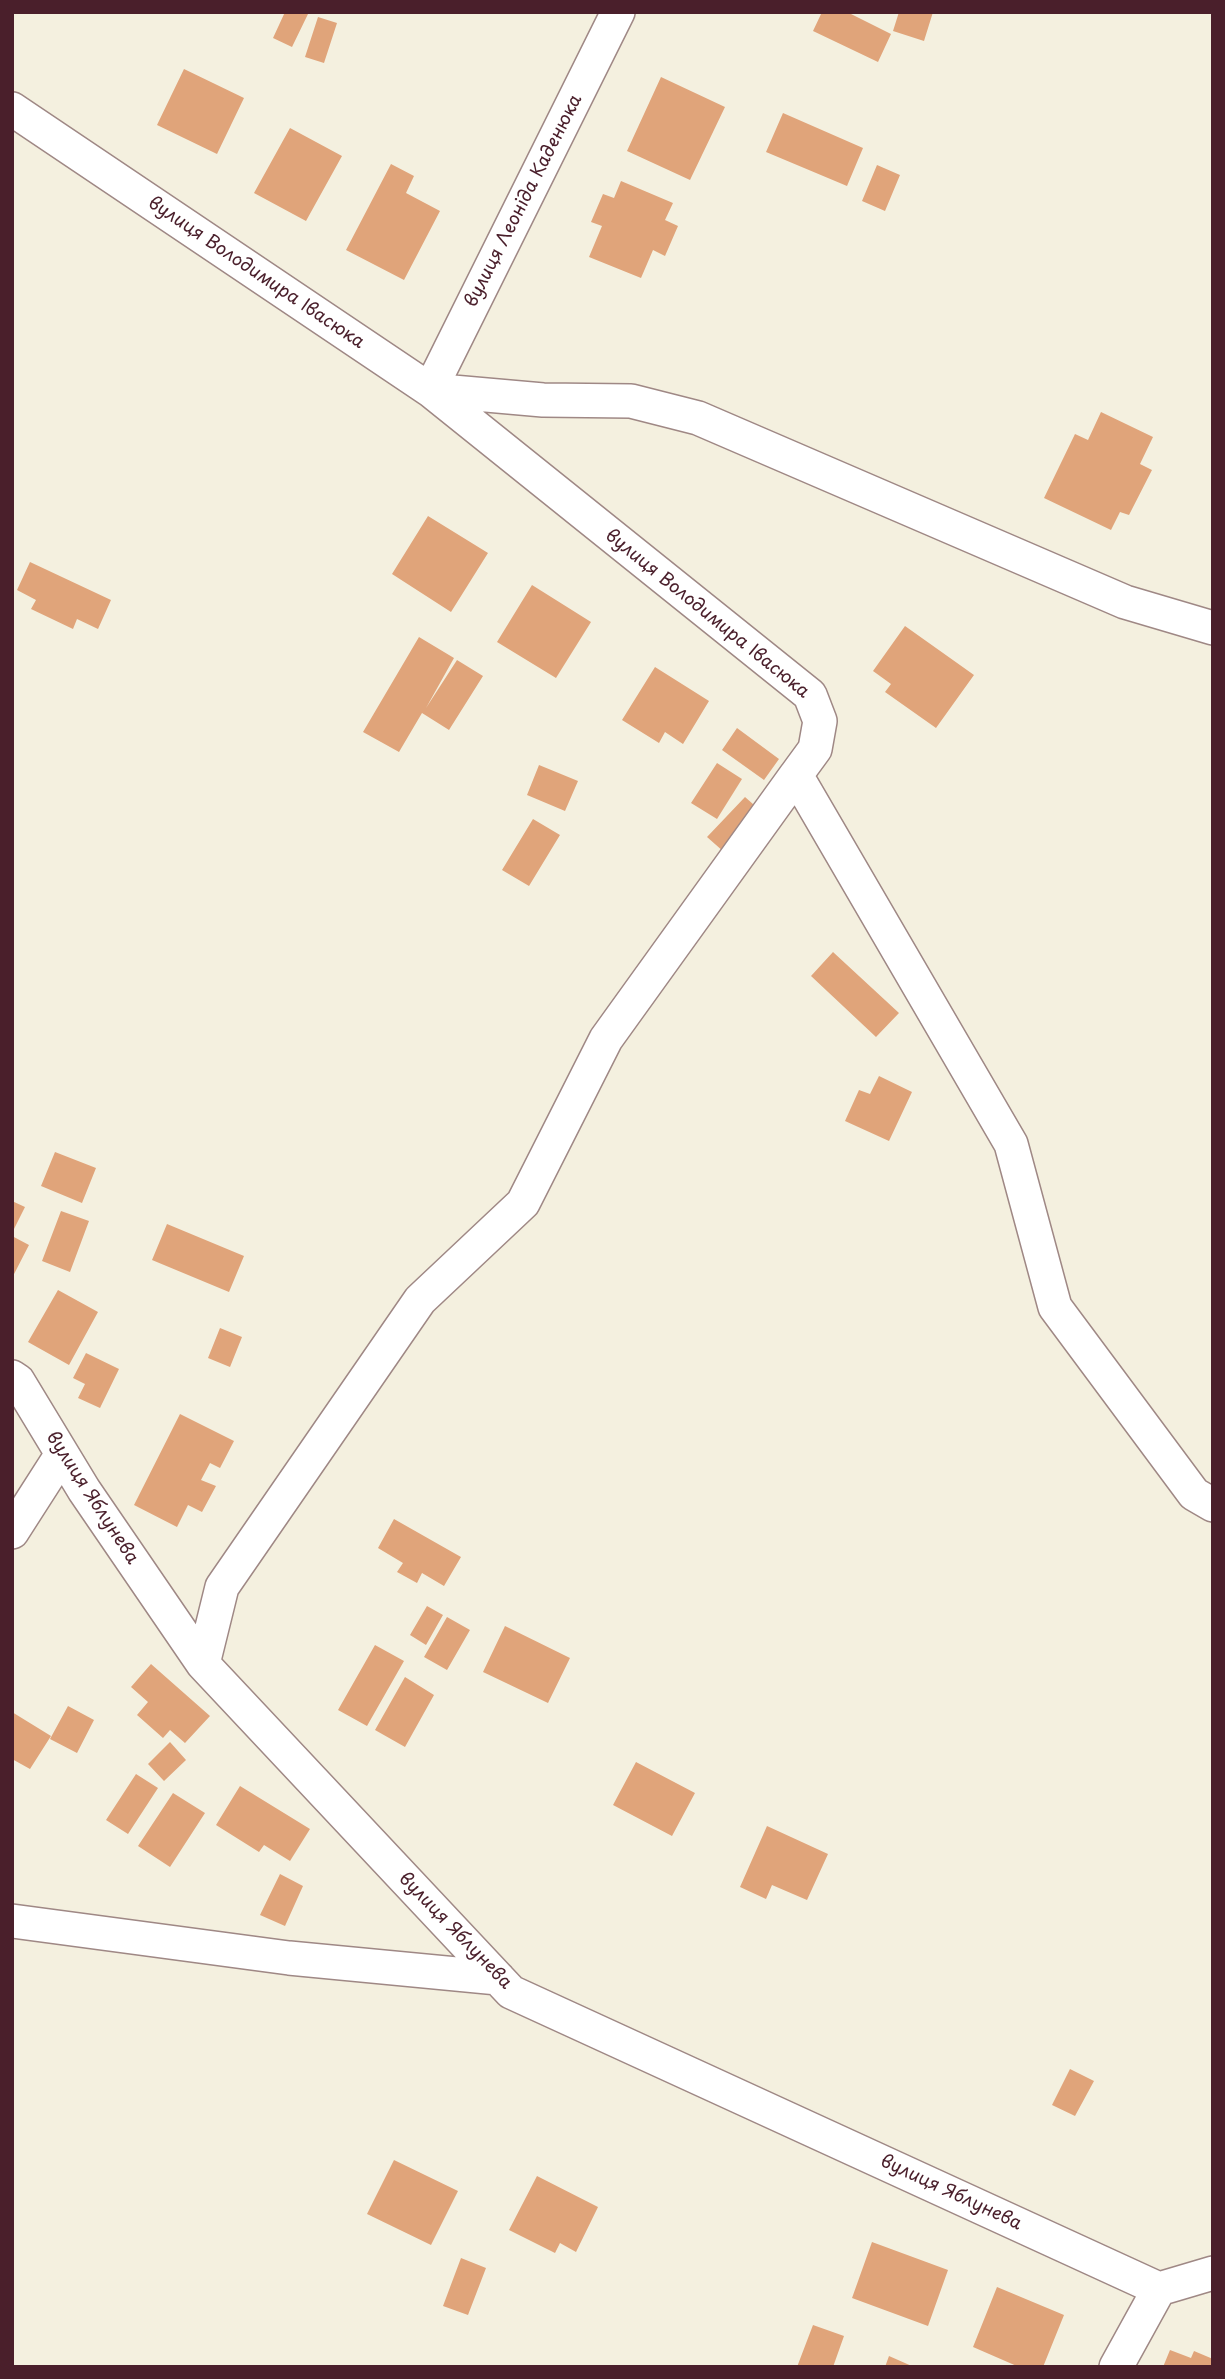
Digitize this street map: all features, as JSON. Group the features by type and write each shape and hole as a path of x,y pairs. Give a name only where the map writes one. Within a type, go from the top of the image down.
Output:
{"street":[{"name":"вулиця Леоніда Каденюка","path":"430,390 618,12"},
{"name":"вулиця Володимира Івасюка","path":"12,110 430,390 810,695 820,721 815,749 606,1039 523,1203 420,1300 222,1587 203,1664"},
{"path":"430,390 543,400 631,401 698,418 1125,602 1213,628"},
{"path":"796,775 1011,1144 1055,1307 1194,1494 1213,1505"},
{"name":"вулиця Яблунева","path":"12,1377 18,1381 62,1454 203,1664 511,1992 1159,2289"},
{"path":"12,1532 62,1454"},
{"path":"12,1921 289,1958 498,1978"},
{"path":"1116,2367 1159,2289 1213,2273"}],"building":[{"path":"285,12 308,14 292,47 273,38"},
{"path":"822,12 847,12 891,34 878,62 813,31"},
{"path":"899,12 933,12 924,41 893,31"},
{"path":"318,17 337,23 324,63 305,57"},
{"path":"184,69 244,98 217,154 157,125"},
{"path":"661,77 725,107 690,180 627,151"},
{"path":"783,113 863,148 847,186 766,152"},
{"path":"290,128 342,156 306,221 254,193"},
{"path":"391,164 414,176 406,193 440,211 404,280 346,250"},
{"path":"877,165 900,175 885,211 862,201"},
{"path":"621,181 673,203 665,220 678,226 665,256 653,250 641,278 589,257 602,226 591,222 603,194 614,198"},
{"path":"1101,412 1153,437 1140,464 1152,470 1129,515 1120,512 1111,530 1044,498 1075,434 1088,440"},
{"path":"428,516 488,553 451,612 392,574"},
{"path":"30,562 111,600 98,629 77,619 73,629 31,609 36,600 17,590"},
{"path":"532,585 591,622 556,678 497,642"},
{"path":"905,626 974,675 936,728 885,692 891,684 873,671"},
{"path":"419,637 454,658 426,708 457,660 483,676 449,730 422,713 399,752 363,732"},
{"path":"655,667 709,701 683,744 665,732 659,743 622,720"},
{"path":"737,728 779,759 764,780 722,750"},
{"path":"717,763 742,779 717,819 691,803"},
{"path":"539,765 578,781 565,811 527,795"},
{"path":"745,797 762,812 724,852 707,837"},
{"path":"533,819 560,835 529,886 502,870"},
{"path":"833,952 899,1013 876,1037 811,976"},
{"path":"879,1076 912,1092 889,1141 845,1121 859,1090 870,1094"},
{"path":"55,1152 96,1168 82,1203 41,1186"},
{"path":"12,1201 25,1207 12,1233"},
{"path":"61,1211 89,1221 70,1272 42,1261"},
{"path":"167,1224 244,1256 229,1292 152,1260"},
{"path":"12,1236 29,1245 12,1278"},
{"path":"58,1290 98,1312 69,1365 28,1342"},
{"path":"220,1328 242,1337 230,1367 208,1358"},
{"path":"86,1353 119,1369 100,1408 78,1398 85,1384 73,1378"},
{"path":"180,1414 234,1441 220,1468 210,1463 201,1480 216,1486 202,1512 188,1505 177,1527 134,1505"},
{"path":"394,1519 461,1557 444,1586 422,1573 417,1583 397,1572 403,1563 378,1548"},
{"path":"427,1606 443,1615 426,1645 410,1635"},
{"path":"447,1617 470,1630 447,1670 424,1657"},
{"path":"505,1626 570,1658 548,1703 483,1672"},
{"path":"375,1645 404,1661 367,1726 338,1710"},
{"path":"151,1664 210,1716 185,1743 170,1730 163,1738 137,1715 148,1702 131,1687"},
{"path":"405,1677 434,1695 405,1747 375,1730"},
{"path":"68,1706 94,1720 77,1753 50,1739"},
{"path":"12,1712 51,1736 30,1769 12,1759"},
{"path":"170,1742 186,1760 164,1781 148,1764"},
{"path":"636,1762 695,1793 672,1836 613,1805"},
{"path":"136,1774 158,1788 128,1834 106,1820"},
{"path":"240,1786 310,1829 290,1861 264,1845 259,1852 216,1825"},
{"path":"173,1793 205,1813 170,1867 138,1846"},
{"path":"767,1826 828,1854 807,1900 772,1885 766,1899 740,1887"},
{"path":"280,1874 303,1886 285,1926 260,1915"},
{"path":"1070,2069 1094,2081 1075,2116 1052,2105"},
{"path":"394,2160 458,2191 431,2245 367,2214"},
{"path":"537,2176 598,2207 576,2252 560,2243 555,2253 509,2230"},
{"path":"872,2242 948,2270 928,2326 852,2298"},
{"path":"461,2258 486,2268 468,2315 443,2306"},
{"path":"997,2287 1064,2315 1043,2367 1019,2367 973,2347"},
{"path":"813,2325 844,2336 833,2367 797,2367"},
{"path":"1170,2350 1191,2358 1194,2351 1213,2359 1213,2367 1163,2367"},
{"path":"889,2356 914,2367 885,2367"}]}
